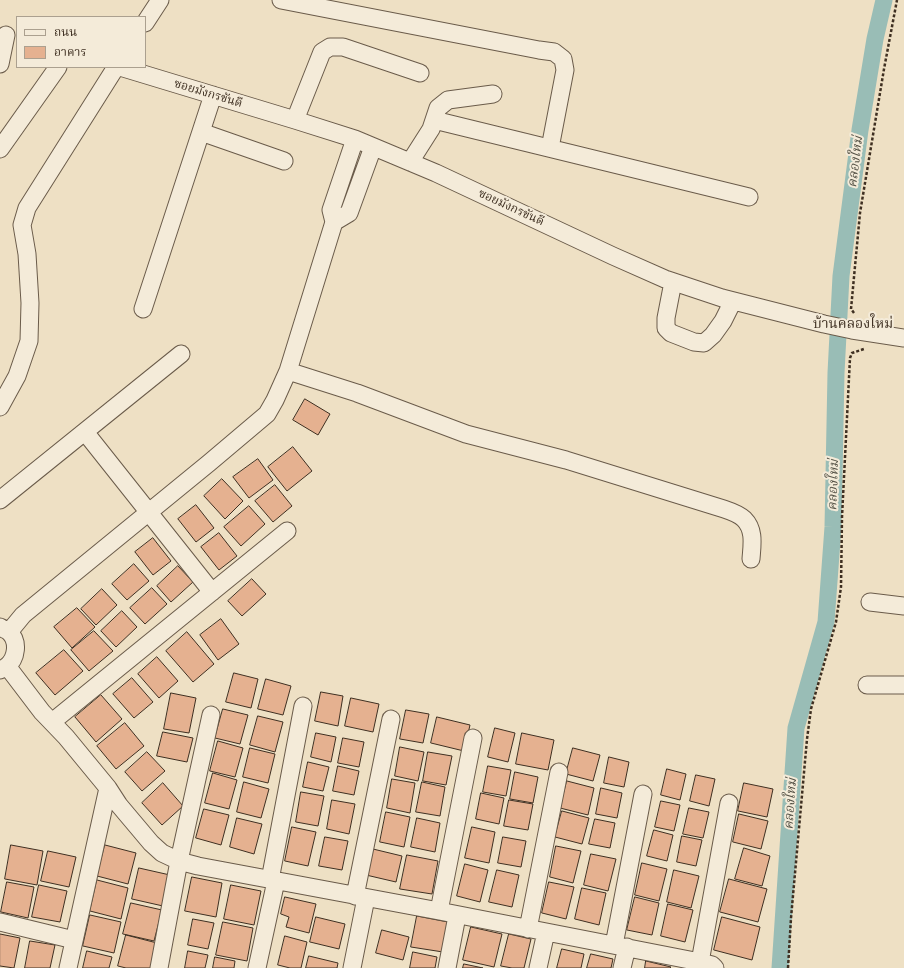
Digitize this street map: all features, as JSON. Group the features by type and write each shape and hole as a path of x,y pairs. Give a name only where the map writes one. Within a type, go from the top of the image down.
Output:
{"street":[{"path":"146,21 160,0"},
{"path":"280,0 554,52 563,58 565,70 550,148"},
{"path":"0,64 8,35"},
{"path":"295,120 322,52 330,47 343,47 420,74"},
{"path":"0,149 57,68"},
{"path":"0,407 17,376 29,341 30,303 27,254 22,225 27,208 115,68"},
{"name":"ซอยมังกรขันดี","path":"123,68 355,139 443,176 613,256 673,282 733,301 824,324 904,338"},
{"path":"410,162 431,129 438,108 448,100 493,94"},
{"path":"143,309 213,95"},
{"path":"434,120 749,197"},
{"path":"202,132 284,161"},
{"path":"355,139 331,210 334,222 288,371 267,414 210,463 4,629 14,640 16,651 12,660 3,668 66,737 151,843 162,853 180,861 273,881 439,911 457,916 620,946 708,965 729,803"},
{"path":"334,222 349,213 373,147"},
{"path":"673,282 666,318 666,328 671,333 694,342 704,342 713,335 733,301"},
{"path":"0,500 181,354"},
{"path":"288,371 357,393 466,434 566,460 724,508 744,519 751,530 751,559"},
{"path":"85,432 212,592"},
{"path":"52,722 287,531"},
{"path":"870,602 904,606"},
{"path":"867,685 904,685"},
{"path":"257,968 303,706"},
{"path":"159,968 211,715"},
{"path":"352,968 361,897 391,719"},
{"path":"439,911 473,738"},
{"path":"528,929 559,772"},
{"path":"68,968 108,788"},
{"path":"622,968 620,946 643,794"},
{"path":"447,968 457,916"},
{"path":"0,922 74,940"},
{"path":"538,968 546,932"}],"path":[{"path":"858,314 853,312 851,309 860,213 897,0"},
{"path":"788,968 795,872 811,709 836,622 841,587 842,517 850,358 852,353 864,349 870,345 875,333"}],"building":[{"path":"305,399 330,414 318,435 293,420"},
{"path":"293,447 312,471 287,491 268,467"},
{"path":"258,459 273,480 249,498 233,477"},
{"path":"222,479 243,501 225,519 204,496"},
{"path":"275,485 292,506 273,522 255,501"},
{"path":"196,505 214,528 196,542 178,519"},
{"path":"249,506 265,524 241,546 224,527"},
{"path":"219,533 237,556 219,570 201,547"},
{"path":"153,538 171,561 153,575 135,552"},
{"path":"134,564 149,581 127,600 112,584"},
{"path":"178,566 193,582 171,602 157,586"},
{"path":"252,579 266,594 242,616 228,601"},
{"path":"152,588 167,604 145,624 130,608"},
{"path":"102,589 117,605 96,625 81,609"},
{"path":"77,608 95,627 72,648 54,627"},
{"path":"122,611 137,627 116,647 101,631"},
{"path":"221,619 239,644 218,660 200,635"},
{"path":"94,631 113,651 89,671 71,650"},
{"path":"187,632 214,664 193,682 166,651"},
{"path":"64,650 83,671 55,695 36,673"},
{"path":"157,657 178,681 159,698 138,674"},
{"path":"234,673 258,679 251,708 226,702"},
{"path":"132,678 153,702 134,718 113,694"},
{"path":"266,679 291,686 283,715 258,709"},
{"path":"321,692 343,696 338,726 315,721"},
{"path":"171,693 196,698 189,733 164,729"},
{"path":"101,695 122,719 96,742 75,717"},
{"path":"351,698 379,704 373,732 345,726"},
{"path":"223,709 248,715 240,744 215,738"},
{"path":"406,710 429,714 423,743 400,739"},
{"path":"258,716 283,722 275,752 250,745"},
{"path":"437,717 470,725 464,751 431,743"},
{"path":"125,723 144,746 116,769 97,746"},
{"path":"495,728 515,733 508,762 488,757"},
{"path":"163,732 193,738 187,762 157,756"},
{"path":"316,733 336,737 331,762 311,757"},
{"path":"522,733 554,740 548,770 516,764"},
{"path":"343,738 364,742 359,767 338,763"},
{"path":"218,741 243,748 235,777 210,771"},
{"path":"400,747 424,752 418,781 395,776"},
{"path":"250,748 275,754 268,783 243,777"},
{"path":"573,748 600,755 593,781 566,774"},
{"path":"147,752 165,771 142,791 125,772"},
{"path":"428,752 452,756 446,785 423,781"},
{"path":"609,757 629,762 624,787 604,783"},
{"path":"308,762 329,767 323,791 303,787"},
{"path":"338,766 359,771 354,795 333,791"},
{"path":"488,766 511,770 506,796 483,792"},
{"path":"667,769 686,774 680,800 661,795"},
{"path":"515,772 538,777 533,803 510,799"},
{"path":"213,773 237,780 229,809 205,803"},
{"path":"696,775 715,779 709,806 690,801"},
{"path":"392,779 415,783 410,813 387,808"},
{"path":"567,781 594,788 588,815 560,808"},
{"path":"244,782 269,789 261,818 237,812"},
{"path":"422,782 445,787 440,816 416,812"},
{"path":"163,783 183,806 162,825 142,803"},
{"path":"744,783 773,789 767,817 738,811"},
{"path":"601,788 622,793 617,818 596,814"},
{"path":"301,792 324,796 318,826 296,822"},
{"path":"481,793 504,798 499,824 476,819"},
{"path":"332,800 355,804 349,834 327,829"},
{"path":"509,800 533,804 528,830 504,826"},
{"path":"661,801 680,805 674,831 655,827"},
{"path":"689,808 709,812 703,838 683,834"},
{"path":"204,809 229,815 221,845 196,838"},
{"path":"562,811 589,818 582,844 555,837"},
{"path":"386,812 410,817 404,847 380,842"},
{"path":"739,814 768,821 761,849 733,842"},
{"path":"237,818 262,824 254,854 230,847"},
{"path":"417,818 440,823 435,852 411,847"},
{"path":"595,819 615,823 610,848 589,844"},
{"path":"292,827 316,832 308,866 285,861"},
{"path":"472,827 495,832 489,863 465,858"},
{"path":"654,830 673,835 667,861 647,856"},
{"path":"682,836 702,840 696,866 677,862"},
{"path":"325,837 348,841 342,870 319,866"},
{"path":"503,837 526,841 521,867 498,863"},
{"path":"11,845 43,851 37,885 5,879"},
{"path":"105,845 136,853 128,884 97,876"},
{"path":"556,846 581,851 573,883 550,877"},
{"path":"744,848 770,856 762,886 735,879"},
{"path":"373,849 402,856 396,882 366,875"},
{"path":"48,851 76,857 69,887 41,881"},
{"path":"591,854 616,859 608,891 584,885"},
{"path":"407,855 438,861 432,894 400,889"},
{"path":"642,863 667,869 659,901 635,895"},
{"path":"465,864 488,870 480,902 457,896"},
{"path":"139,868 170,875 163,906 132,899"},
{"path":"497,870 519,875 512,907 489,902"},
{"path":"674,870 699,876 691,908 667,902"},
{"path":"192,877 222,883 216,917 185,911"},
{"path":"729,879 767,889 758,922 720,912"},
{"path":"97,880 128,888 121,919 90,911"},
{"path":"7,882 34,887 28,918 1,912"},
{"path":"549,882 574,887 566,919 542,913"},
{"path":"39,885 67,891 60,922 32,917"},
{"path":"231,885 261,891 254,925 224,919"},
{"path":"582,888 606,893 599,925 575,919"},
{"path":"285,897 316,904 309,933 286,927 289,917 281,914"},
{"path":"635,897 659,903 652,935 627,930"},
{"path":"131,903 162,910 154,941 123,934"},
{"path":"668,904 693,910 685,942 661,936"},
{"path":"90,915 121,922 114,953 83,946"},
{"path":"417,916 448,922 443,952 411,947"},
{"path":"316,917 345,924 339,949 310,942"},
{"path":"722,917 760,927 752,960 714,950"},
{"path":"193,919 214,923 208,949 188,945"},
{"path":"223,922 253,928 247,961 216,955"},
{"path":"471,927 502,934 494,967 463,960"},
{"path":"382,930 409,937 403,960 376,953"},
{"path":"0,934 20,938 14,968 0,966"},
{"path":"509,934 531,939 524,968 501,966"},
{"path":"126,935 157,943 151,968 126,968 118,966"},
{"path":"285,936 307,942 301,968 290,968 278,965"},
{"path":"30,941 55,945 50,968 25,968"},
{"path":"562,949 584,954 581,968 557,968"},
{"path":"87,951 112,957 109,968 83,968"},
{"path":"188,951 208,955 205,968 185,968"},
{"path":"413,952 437,957 435,968 410,968"},
{"path":"591,954 613,959 611,968 587,968"},
{"path":"309,956 338,963 337,968 306,968"},
{"path":"215,957 235,961 234,968 213,968"},
{"path":"646,961 671,967 645,968"},
{"path":"464,964 483,968 463,968"}],"waterway":[{"name":"คลองใหม่","path":"780,968 796,728 826,622 833,527 836,373 841,276 860,130 875,39 884,0"}],"district":[{"name":"บ้านคลองใหม่","path":"853,325"}]}
